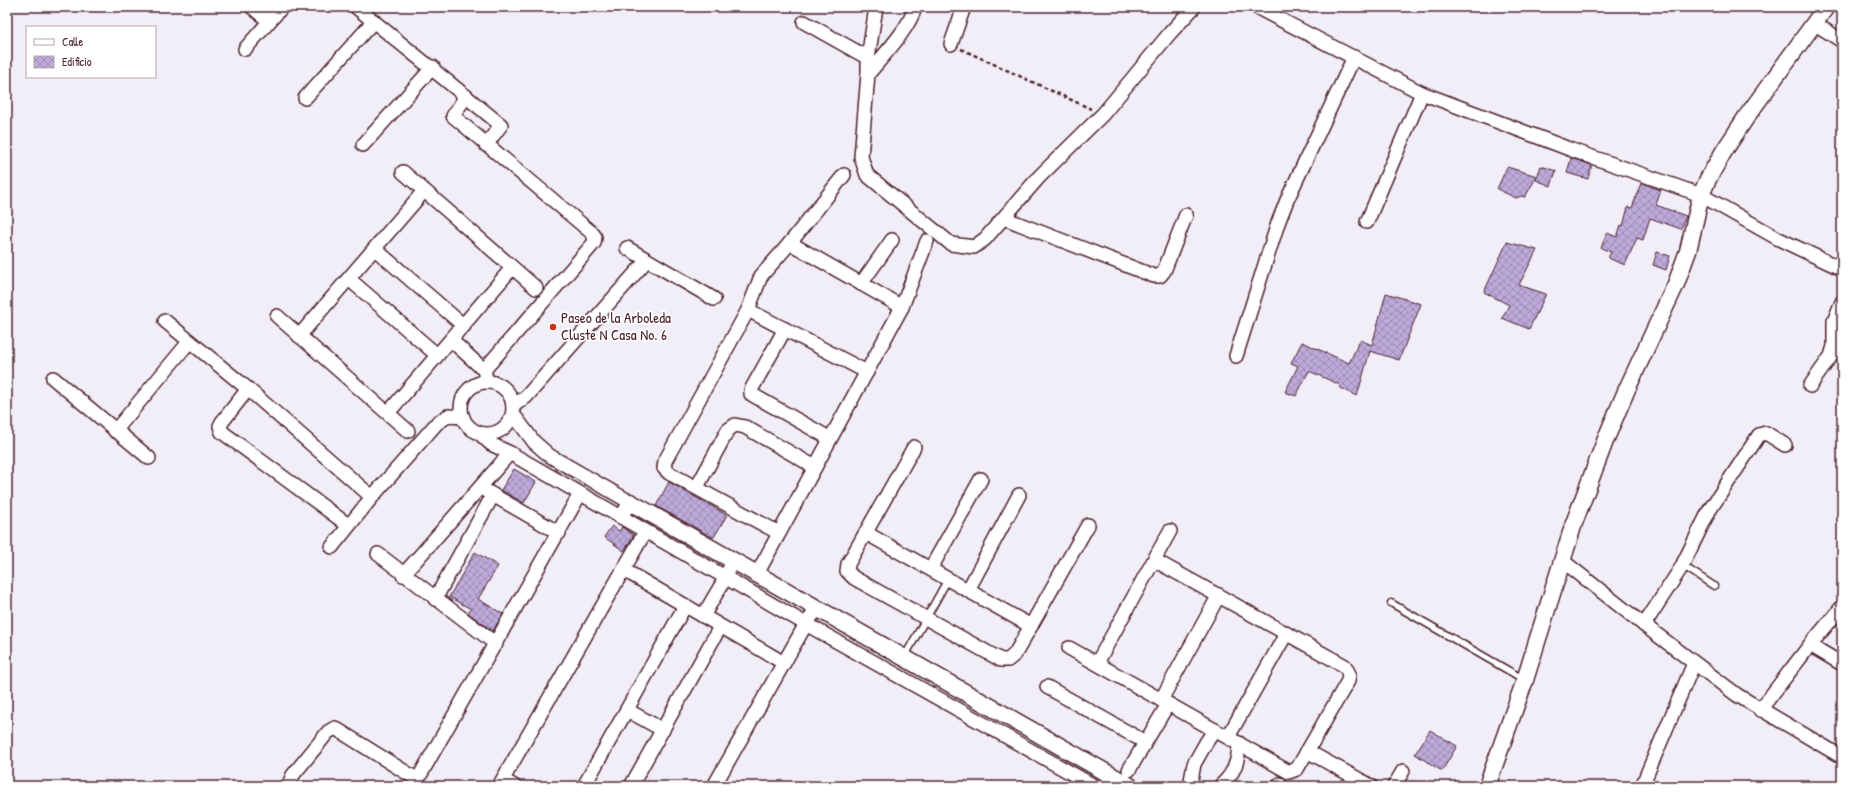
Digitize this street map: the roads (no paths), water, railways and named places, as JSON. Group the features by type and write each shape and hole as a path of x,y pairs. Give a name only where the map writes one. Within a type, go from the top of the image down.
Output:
{"street":[{"path":"252,7 269,22"},
{"path":"245,49 282,7"},
{"path":"356,7 433,67 501,124 486,145"},
{"path":"874,7 875,14 868,58 861,157 867,175 951,244 974,247 985,239 1040,176 1103,114 1170,33 1194,7"},
{"path":"868,74 892,46 913,15 915,7"},
{"path":"951,44 964,7"},
{"path":"1256,7 1422,93 1572,150 1702,195 1779,239 1842,269"},
{"path":"1487,786 1525,680 1574,523 1607,436 1676,284 1688,251 1702,195 1708,179 1724,150 1826,7"},
{"path":"305,98 374,21"},
{"path":"804,22 868,58"},
{"path":"1814,23 1842,41"},
{"path":"1236,356 1278,223 1287,200 1354,57"},
{"path":"363,145 433,67"},
{"path":"1367,222 1422,93"},
{"path":"466,96 453,116 592,233 595,238 594,243 486,376 466,393 462,400 462,417 472,430 479,433 496,433 506,425 513,410 647,260"},
{"path":"403,172 536,288"},
{"path":"779,533 669,473 664,468 665,461 748,310 761,276 790,243 844,175"},
{"path":"299,336 424,191"},
{"path":"1004,218 1154,276 1160,276 1164,272 1186,215"},
{"path":"861,284 892,240"},
{"path":"757,574 902,307 928,240"},
{"path":"790,243 902,307"},
{"path":"627,248 714,299"},
{"path":"375,249 464,326"},
{"path":"388,413 450,340 464,326 512,268"},
{"path":"349,279 437,356"},
{"path":"1810,386 1831,356 1834,346 1834,322 1842,302"},
{"path":"748,310 867,372"},
{"path":"277,316 408,431"},
{"path":"165,321 248,389 372,497"},
{"path":"785,329 751,390 751,394 830,438"},
{"path":"450,340 486,376 502,386 511,398 513,410 534,442 550,456 1130,786"},
{"path":"115,430 189,342"},
{"path":"53,378 149,458"},
{"path":"248,389 222,422 220,426 222,432 348,525"},
{"path":"332,546 348,525 437,423 448,416 462,417"},
{"path":"697,487 728,430 735,425 745,427 815,467"},
{"path":"479,433 491,444 510,453 806,624 1094,786"},
{"path":"1644,625 1682,565 1709,511 1759,435 1766,433 1785,445"},
{"path":"914,448 848,564 846,568 848,573 926,619 1005,661 1015,654 1088,525"},
{"path":"403,575 481,488 510,453"},
{"path":"931,568 981,479"},
{"path":"481,488 492,496 559,533"},
{"path":"292,786 290,782 293,775 328,732 335,728 416,783 580,494"},
{"path":"968,590 1019,495"},
{"path":"435,599 492,496"},
{"path":"621,517 630,502"},
{"path":"1097,663 1170,531"},
{"path":"514,786 501,783 645,532"},
{"path":"866,533 931,568 1032,626"},
{"path":"378,554 403,575 496,644"},
{"path":"703,616 726,577 732,560"},
{"path":"1069,648 1289,772 1296,769 1348,681 1349,674 1345,666 1154,560"},
{"path":"1563,561 1694,663 1760,710 1842,757"},
{"path":"624,570 784,663"},
{"path":"1129,770 1145,742 1219,596"},
{"path":"584,786 685,606"},
{"path":"1760,710 1810,645 1842,607"},
{"path":"714,786 806,624 817,609"},
{"path":"631,786 720,627"},
{"path":"1220,786 1237,764 1233,740 1286,634"},
{"path":"1810,645 1842,664"},
{"path":"1642,786 1694,663"},
{"path":"1046,687 1145,742"},
{"path":"627,710 663,730"},
{"path":"1190,786 1194,764 1215,730"},
{"path":"1307,751 1371,786"},
{"path":"1394,786 1403,771"}],"lane":[{"path":"1682,565 1714,586"},
{"path":"904,658 948,579"},
{"path":"1391,603 1525,680"}],"place":[{"name":"Paseo de la Arboleda Cluste N Casa No. 6","path":"553,327"}]}
